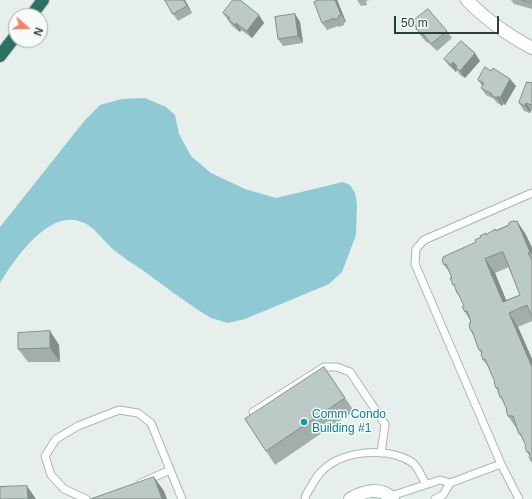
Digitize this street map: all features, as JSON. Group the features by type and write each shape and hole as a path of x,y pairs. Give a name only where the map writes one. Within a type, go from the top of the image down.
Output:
{"highway":[{"path":"0,56 8,46"}],"street":[{"path":"467,0 489,20 513,38 532,48"},
{"path":"350,499 367,491 385,493 392,498"}],"lane":[{"path":"519,499 501,464 415,264 416,249 424,240 532,193"},
{"path":"254,412 324,367 337,367 350,372 386,424 381,453"},
{"path":"86,499 64,489 51,474 45,456 56,439 78,426 119,410 138,413 151,423 182,499"},
{"path":"305,499 306,495 322,472 336,460 359,453 381,453 402,457 414,464 426,484"},
{"path":"392,498 426,484 440,480 450,483 501,464"},
{"path":"135,485 170,470"},
{"path":"435,499 443,495 450,483"}],"water":[{"path":"145,98 166,107 175,115 179,134 191,156 211,173 245,189 276,198 343,182 350,185 355,193 357,204 356,235 342,272 329,284 245,319 228,323 211,318 191,305 117,253 94,229 79,221 67,220 55,223 33,240 14,262 0,283 0,227 85,120 100,105 122,99"}],"building":[{"path":"165,0 184,0 187,6 173,14"},
{"path":"233,0 240,0 259,15 247,31 236,23 235,25 228,19 230,18 223,13"},
{"path":"319,0 335,0 341,15 338,16 339,18 334,20 334,18 322,23 314,2"},
{"path":"428,9 447,31 431,44 423,34 422,35 416,29 417,28 412,22"},
{"path":"295,14 298,36 278,39 275,17"},
{"path":"461,41 475,53 460,71 455,67 457,66 453,62 451,65 444,59"},
{"path":"485,67 491,71 493,68 510,79 500,98 498,96 497,98 491,95 492,94 481,88 484,83 478,80"},
{"path":"527,82 532,83 532,105 526,103 525,106 519,103"},
{"path":"517,221 530,252 528,253 532,260 532,317 527,305 509,313 532,367 532,461 520,433 519,434 513,416 508,416 499,391 497,387 496,388 485,359 483,360 481,350 479,350 469,326 469,323 471,322 467,311 465,312 462,307 464,306 450,278 452,278 446,264 444,265 442,260 443,257 476,242 475,240 481,237 480,236 486,233 486,235 495,229 496,231 509,225 509,223","holes":["503,252 520,295 503,302 485,259"]},
{"path":"50,331 50,348 18,349 18,333"},
{"path":"324,367 345,398 266,451 245,419"},
{"path":"154,477 162,499 91,499"},
{"path":"27,486 28,499 0,499 0,487"}],"place":[{"name":"Comm Condo Building #1","path":"304,422"}]}
